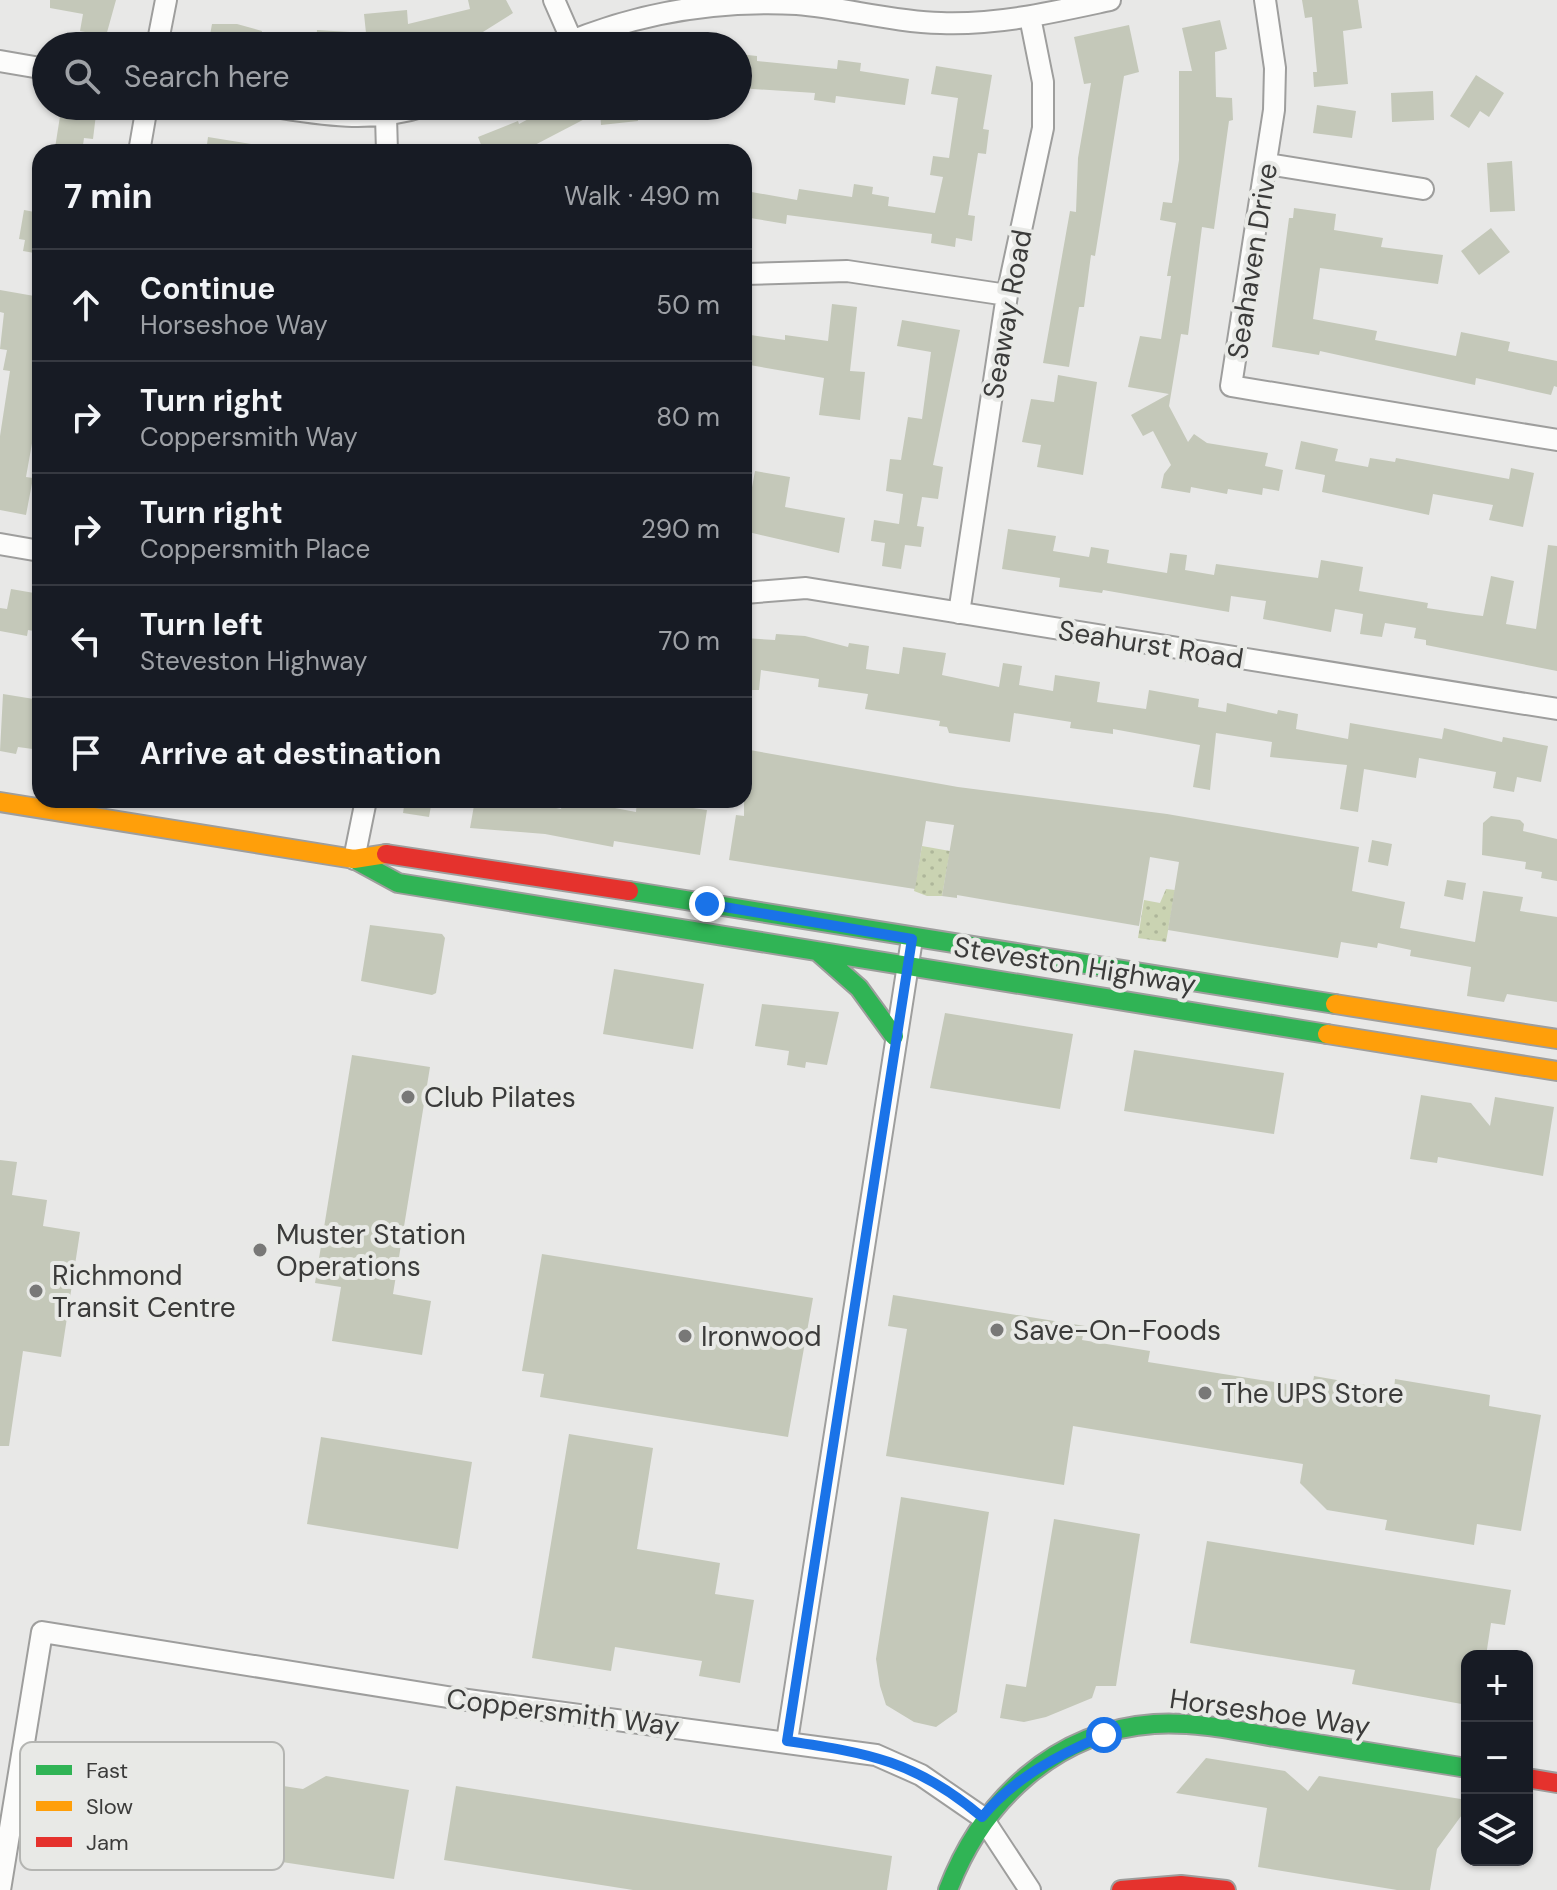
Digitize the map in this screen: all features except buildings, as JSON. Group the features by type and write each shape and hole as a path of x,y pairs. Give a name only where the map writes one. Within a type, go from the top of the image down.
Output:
{"main road":[{"name":"Steveston Highway","path":"0,802 32,807"},
{"name":"Steveston Highway","path":"37,808 354,859 393,853 912,939 1557,1039"},
{"name":"Steveston Highway","path":"354,859 387,880 398,883 1557,1071"},
{"path":"816,951 859,988 894,1036"},
{"name":"Horseshoe Way","path":"948,1890 960,1856 982,1817 1003,1794 1063,1753 1104,1735 1153,1724 1213,1728 1461,1767"},
{"path":"1533,1779 1557,1783"},
{"path":"1121,1890 1171,1885 1226,1890"}],"street":[{"path":"160,32 166,0"},
{"path":"554,0 563,32"},
{"path":"598,32 663,10 707,5 796,2 940,23 1030,17 1110,0"},
{"name":"Seahaven Drive","path":"1265,0 1275,68 1268,164 1231,386 1557,440"},
{"name":"Seaway Road","path":"959,613 1007,295 1043,128 1043,82 1030,17"},
{"path":"0,61 32,67"},
{"path":"140,144 145,120"},
{"path":"386,120 387,144"},
{"path":"1268,164 1423,189"},
{"path":"752,274 847,271 1007,295"},
{"path":"0,544 32,550"},
{"name":"Seahurst Road","path":"752,592 806,588 1557,709"},
{"path":"354,859 364,808"},
{"path":"787,1741 894,1036 912,939"},
{"name":"Coppersmith Way","path":"24,1742 42,1632 448,1697 854,1750 890,1760 937,1784 982,1817 1030,1890"},
{"name":"Coppersmith Way","path":"0,1890 20,1767"}],"green space":[{"path":"922,846 950,851 942,896 927,896 914,891"},
{"path":"1166,889 1175,890 1166,942 1138,938 1144,900 1160,903"}],"traffic: fast":[{"path":"354,859 398,883 1327,1034"},
{"path":"629,891 1335,1004"},
{"path":"817,951 859,988 894,1036"},
{"path":"948,1890 981,1828 1002,1800 1027,1776 1054,1756 1085,1740 1118,1729 1154,1724 1206,1726 1461,1767"}],"traffic: slow":[{"path":"0,802 32,807"},
{"path":"37,808 354,859 386,854"},
{"path":"1335,1004 1557,1039"},
{"path":"1327,1034 1557,1071"}],"traffic: jam":[{"path":"386,854 629,891"},
{"path":"1533,1779 1557,1783"},
{"path":"1121,1890 1181,1885 1226,1890"}],"place":[{"name":"Club Pilates","path":"408,1097"},
{"name":"Muster Station Operations","path":"260,1250"},
{"name":"Richmond Transit Centre","path":"36,1291"},
{"name":"Save-On-Foods","path":"997,1330"},
{"name":"Ironwood","path":"685,1336"},
{"name":"The UPS Store","path":"1205,1393"}],"route":[{"path":"707,904 912,939 857,1271 787,1741 854,1750 890,1760 937,1784 982,1817 995,1800 1032,1772 1063,1753 1104,1735"}]}
